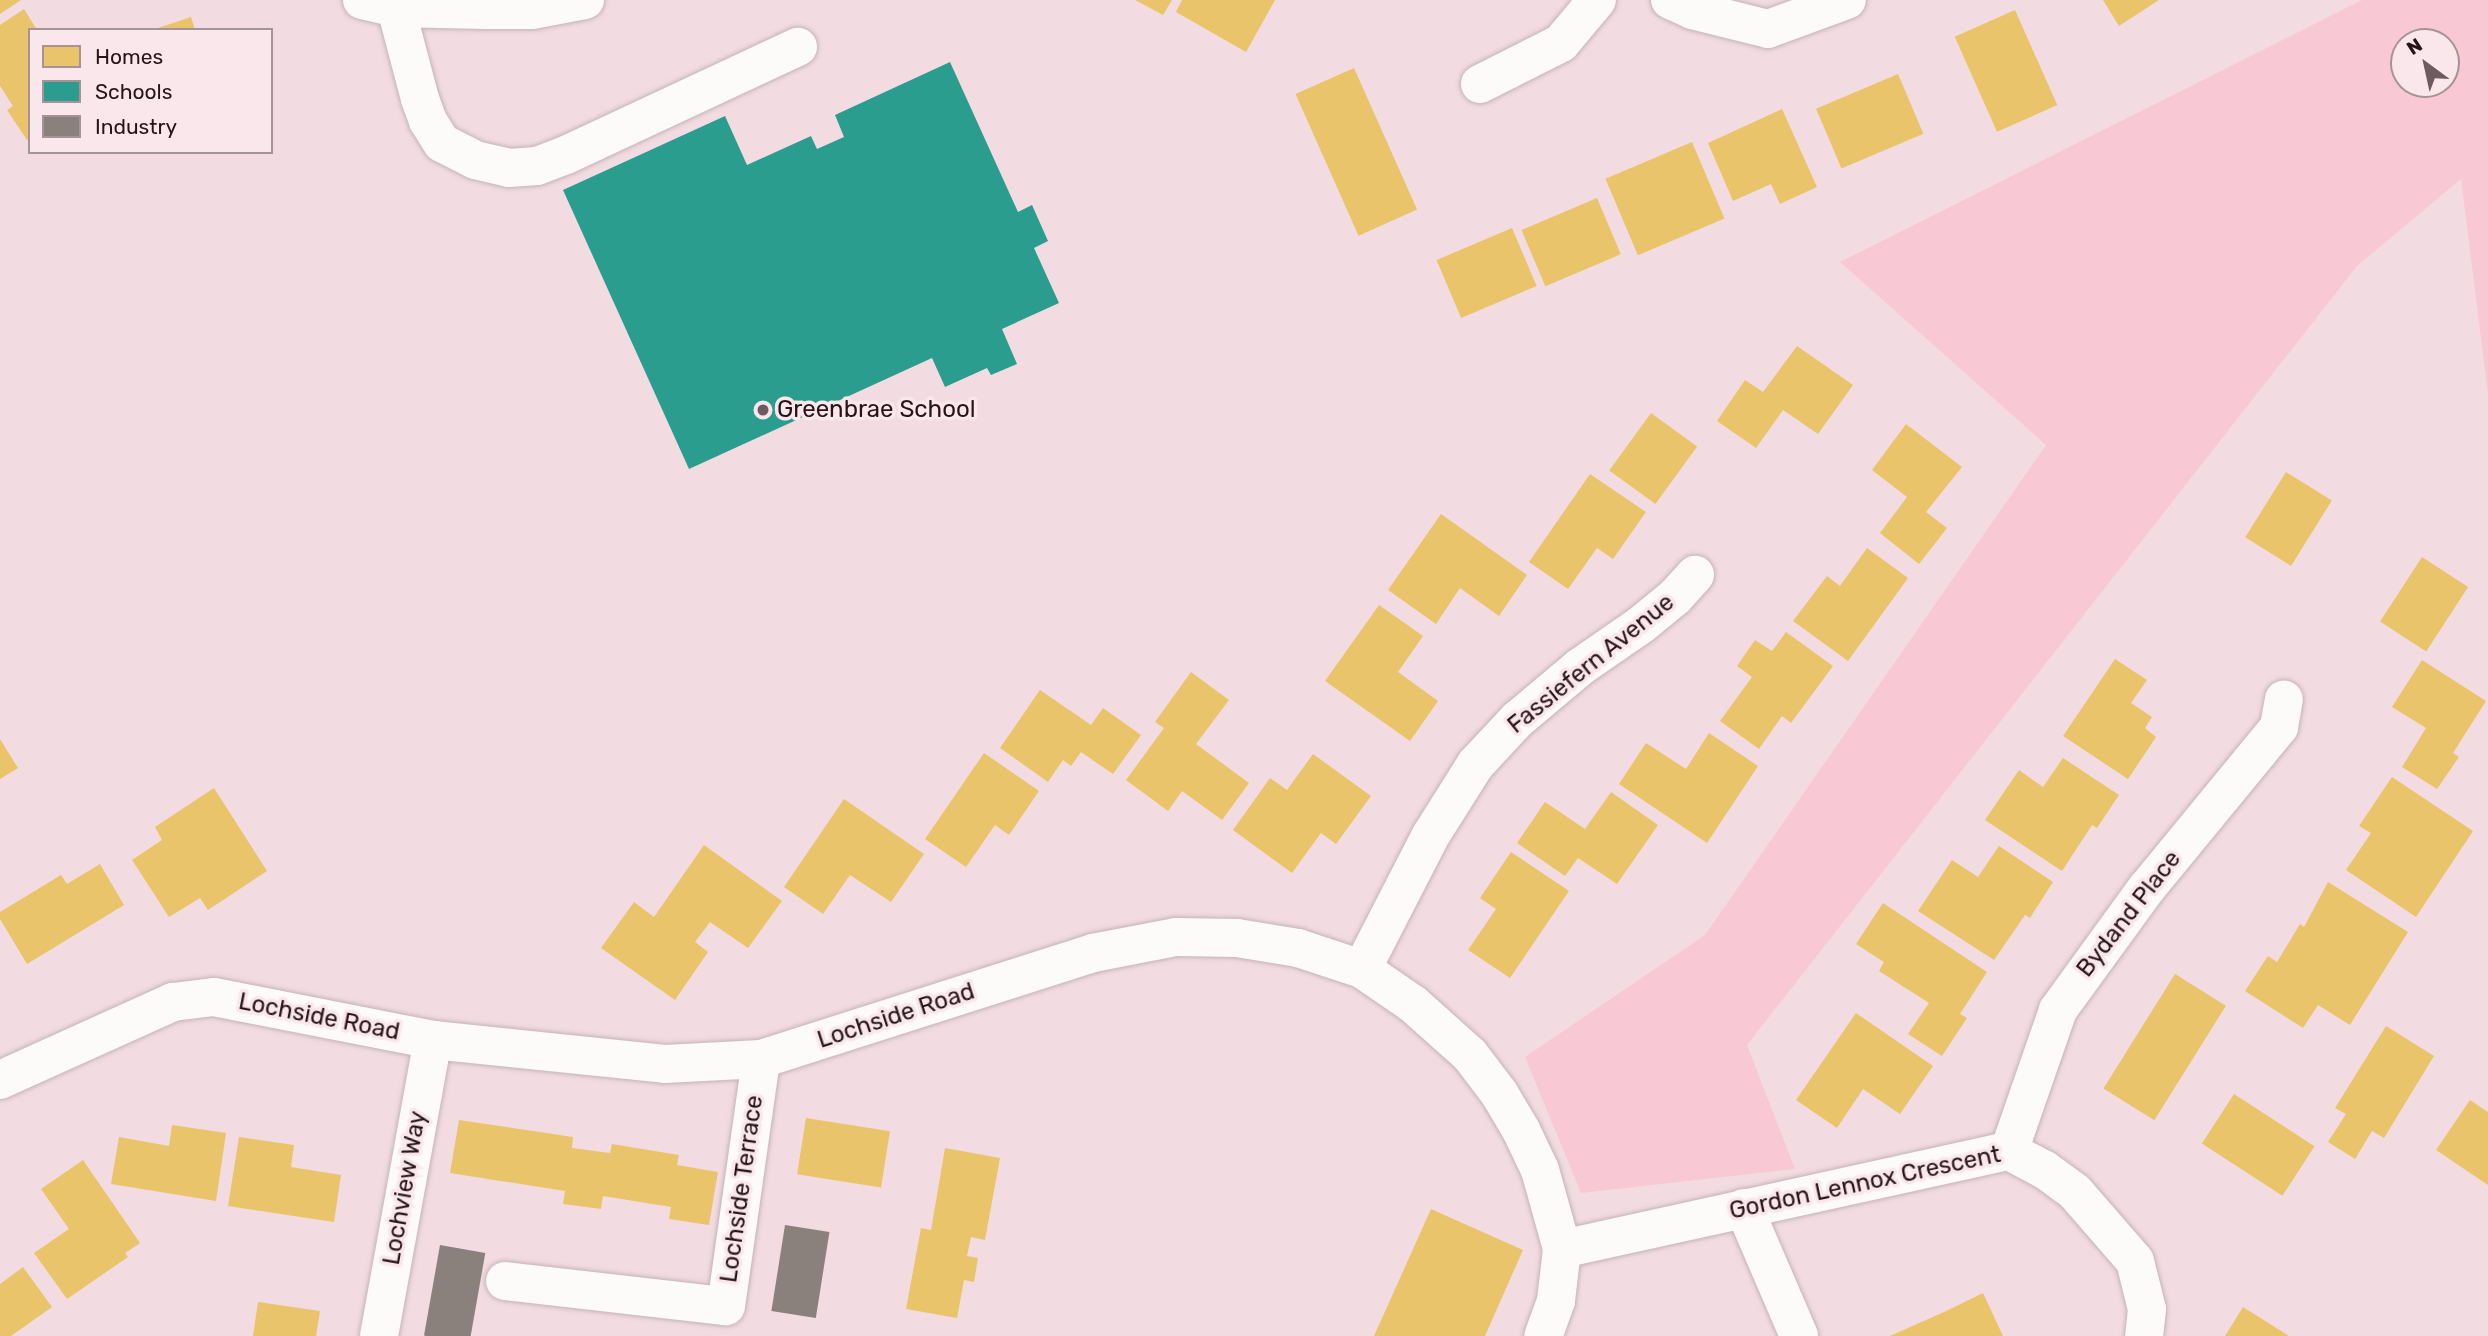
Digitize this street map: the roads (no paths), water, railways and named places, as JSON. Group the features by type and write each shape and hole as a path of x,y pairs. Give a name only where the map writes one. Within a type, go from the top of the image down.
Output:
{"street":[{"path":"585,0 532,10 379,4 428,121 442,143 475,160 509,168 537,166 566,155 798,47"},
{"path":"1480,84 1560,43 1597,0"},
{"path":"1670,0 1692,10 1768,29 1847,0"},
{"name":"Fassiefern Avenue","path":"1362,970 1431,835 1475,765 1517,720 1580,667 1650,618 1695,575"},
{"name":"Bydand Place","path":"2010,1151 2057,1010 2146,889 2279,727 2284,699"},
{"name":"Lochside Road","path":"0,1080 173,1002 214,997 433,1040 665,1065 761,1059 1094,953 1176,937 1237,938 1298,948 1362,970 1413,1004 1470,1055 1499,1093 1521,1129 1540,1170 1562,1249 1556,1301 1543,1336"},
{"name":"Lochview Way","path":"379,1336 433,1040"},
{"name":"Lochside Terrace","path":"505,1281 726,1306 761,1059"},
{"name":"Gordon Lennox Crescent","path":"1562,1249 2010,1151 2045,1170 2075,1192 2135,1261 2147,1309 2144,1336"},
{"path":"1744,1208 1798,1336"}],"place":[{"name":"Greenbrae School","path":"763,410"}]}
